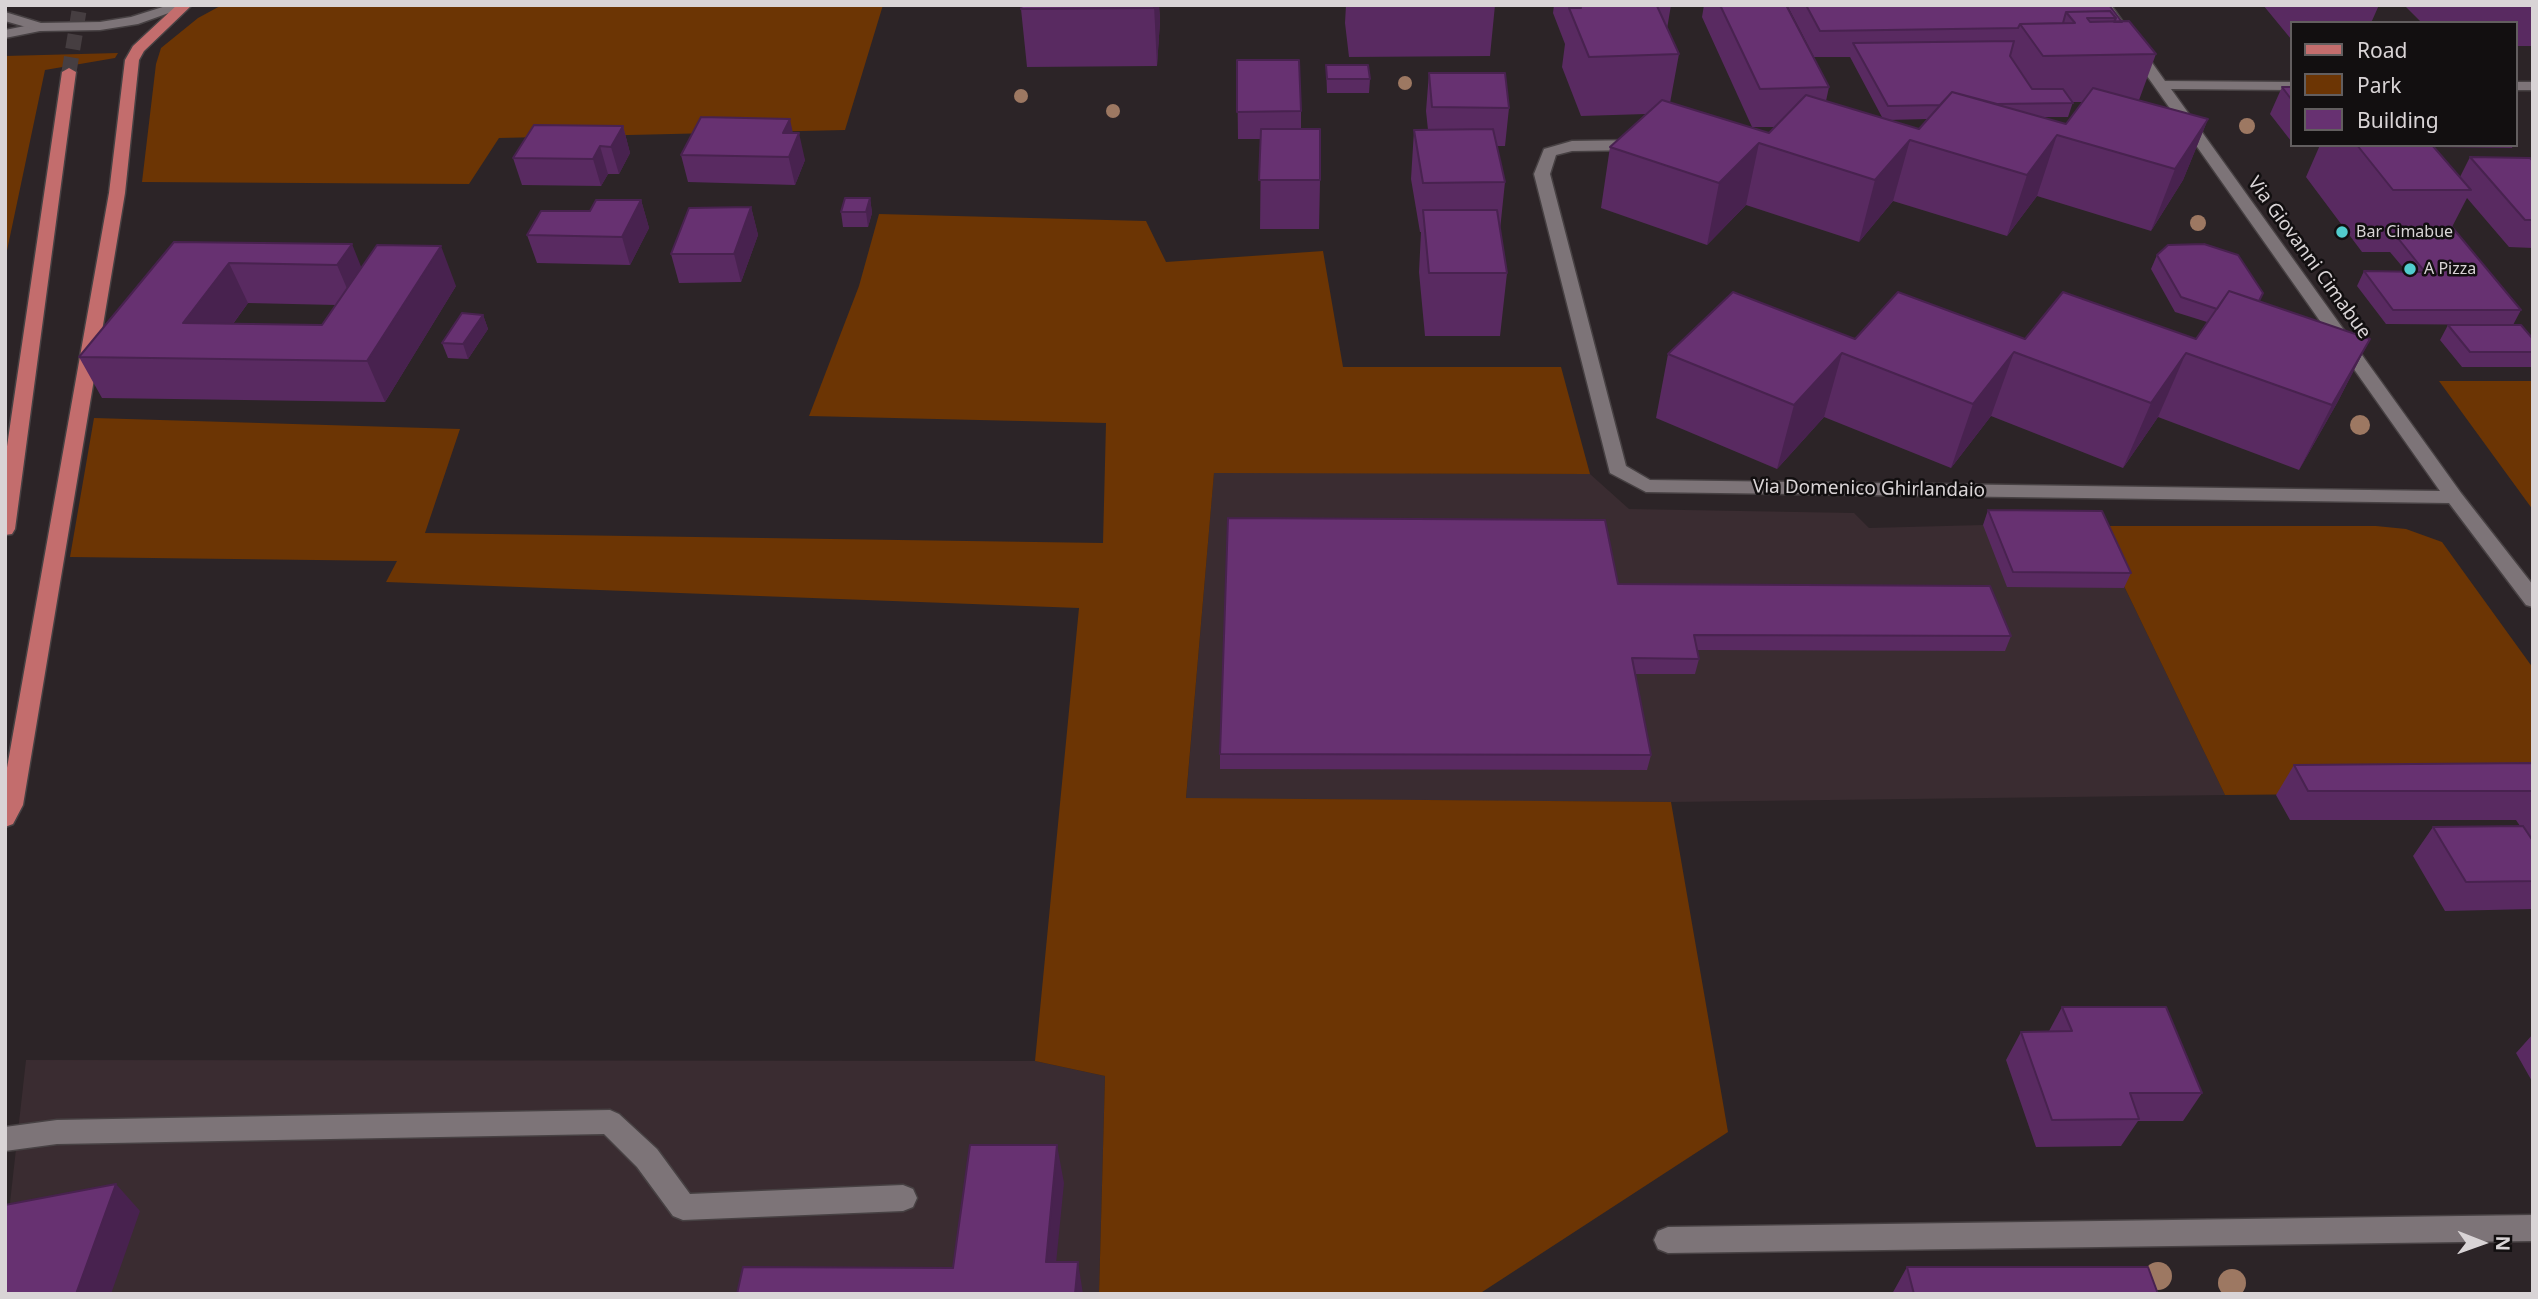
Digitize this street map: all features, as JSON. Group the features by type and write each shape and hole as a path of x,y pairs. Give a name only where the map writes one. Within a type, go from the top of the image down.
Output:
{"main road":[{"path":"5,818 12,805 117,192 132,60 138,49 184,5"},
{"path":"5,528 69,72"}],"street":[{"path":"5,34 40,27 100,26 144,18 184,5"},
{"name":"Via Giovanni Cimabue","path":"2104,5 2161,85 2187,134 2533,600"},
{"path":"5,16 40,27"},
{"path":"2161,85 2290,86"},
{"name":"Via Domenico Ghirlandaio","path":"1655,144 1572,146 1549,152 1542,174 1617,470 1646,486 2454,497"},
{"path":"5,1139 57,1132 610,1122 647,1158 683,1207 903,1198"},
{"path":"1668,1240 2533,1228"}],"shaded area":[{"path":"1214,472 1590,474 1629,509 1854,513 1869,528 2095,526 2225,795 1671,802 1186,799"},
{"path":"26,1060 1035,1061 1105,1076 1099,1294 5,1294 5,1247"}],"green space":[{"path":"222,5 883,5 845,130 499,138 469,184 142,182 156,64 161,48 198,18"},
{"path":"118,53 115,58 45,70 5,260 5,56"},
{"path":"879,214 1146,221 1166,262 1323,251 1343,367 1561,367 1590,474 1214,473 1186,798 1671,802 1728,1132 1479,1294 1099,1294 1105,1076 1035,1061 1079,608 386,582 397,561 70,557 94,418 460,429 425,533 1103,543 1106,423 809,416 859,286"},
{"path":"2439,381 2533,381 2533,510"},
{"path":"2095,526 2376,526 2406,529 2442,542 2533,668 2533,792 2225,795"}],"building":[{"path":"1022,5 1154,5 1154,8 1021,9"},
{"path":"1580,5 1671,5 1657,6 1679,54 1589,57 1569,8 1581,8"},
{"path":"1720,5 1786,5 1829,87 1760,89"},
{"path":"1806,5 2109,5 2122,22 2114,22 2116,18 2110,11 2066,12 2063,23 2020,24 2018,28 1820,31"},
{"path":"2110,11 2116,18 2087,18 2090,22 2129,21 2156,54 2043,56 2020,24 2075,23 2066,12"},
{"path":"2014,41 2010,56 2032,89 2063,89 2073,103 1997,104 1952,92 1940,105 1888,106 1853,43"},
{"path":"1237,60 1299,60 1301,111 1237,112"},
{"path":"1326,65 1368,65 1370,79 1327,79"},
{"path":"1429,73 1505,73 1509,108 1432,107"},
{"path":"2282,87 2290,87 2290,98"},
{"path":"2093,88 2208,119 2175,169 2057,135 2027,175 1910,140 1875,180 1759,143 1719,183 1610,147 1662,100 1769,133 1806,95 1919,129 1952,92 2066,124"},
{"path":"701,117 790,119 783,133 799,133 789,157 681,155"},
{"path":"534,125 623,126 611,147 600,146 593,159 513,158"},
{"path":"1261,129 1320,129 1320,180 1259,180"},
{"path":"1493,129 1505,182 1423,183 1414,130"},
{"path":"2359,147 2434,147 2471,190 2393,190"},
{"path":"2470,157 2530,158 2533,161 2533,220 2525,220"},
{"path":"845,198 870,198 866,212 841,212"},
{"path":"596,200 641,200 622,237 527,235 541,211 590,211"},
{"path":"751,207 734,254 671,254 689,208"},
{"path":"1423,210 1497,210 1507,273 1429,273"},
{"path":"2452,227 2521,310 2393,310 2364,271 2425,272 2397,237 2446,237"},
{"path":"174,242 352,244 337,265 229,263 183,323 322,325 377,245 441,246 367,361 79,357"},
{"path":"2204,244 2238,255 2263,293 2259,301 2229,291 2217,309 2181,297 2157,255 2168,245"},
{"path":"2229,291 2370,339 2332,405 2186,353 2151,403 2014,352 1973,404 1842,353 1794,405 1668,354 1733,292 1855,339 1898,292 2025,339 2063,292 2196,339"},
{"path":"462,313 483,315 463,344 442,343"},
{"path":"2448,325 2521,325 2533,339 2533,352 2470,352"},
{"path":"1988,510 2102,511 2131,573 2013,572"},
{"path":"1228,518 1605,520 1618,584 1990,586 2011,636 1694,635 1699,659 1632,658 1651,755 1220,754"},
{"path":"2533,763 2533,791 2308,791 2294,765"},
{"path":"2523,826 2533,841 2533,881 2466,882 2433,827"},
{"path":"2062,1007 2166,1007 2202,1093 2130,1093 2139,1119 2052,1120 2021,1032 2072,1031"},
{"path":"970,1145 1057,1145 1046,1262 1078,1262 1075,1294 737,1294 743,1267 953,1268"},
{"path":"116,1184 76,1294 5,1294 5,1205"},
{"path":"1907,1267 2148,1267 2158,1294 1914,1294"}],"tunnel":[{"path":"69,72 80,5"}],"place":[{"name":"Bar Cimabue","path":"2342,232"},
{"name":"A Pizza","path":"2410,269"}]}
